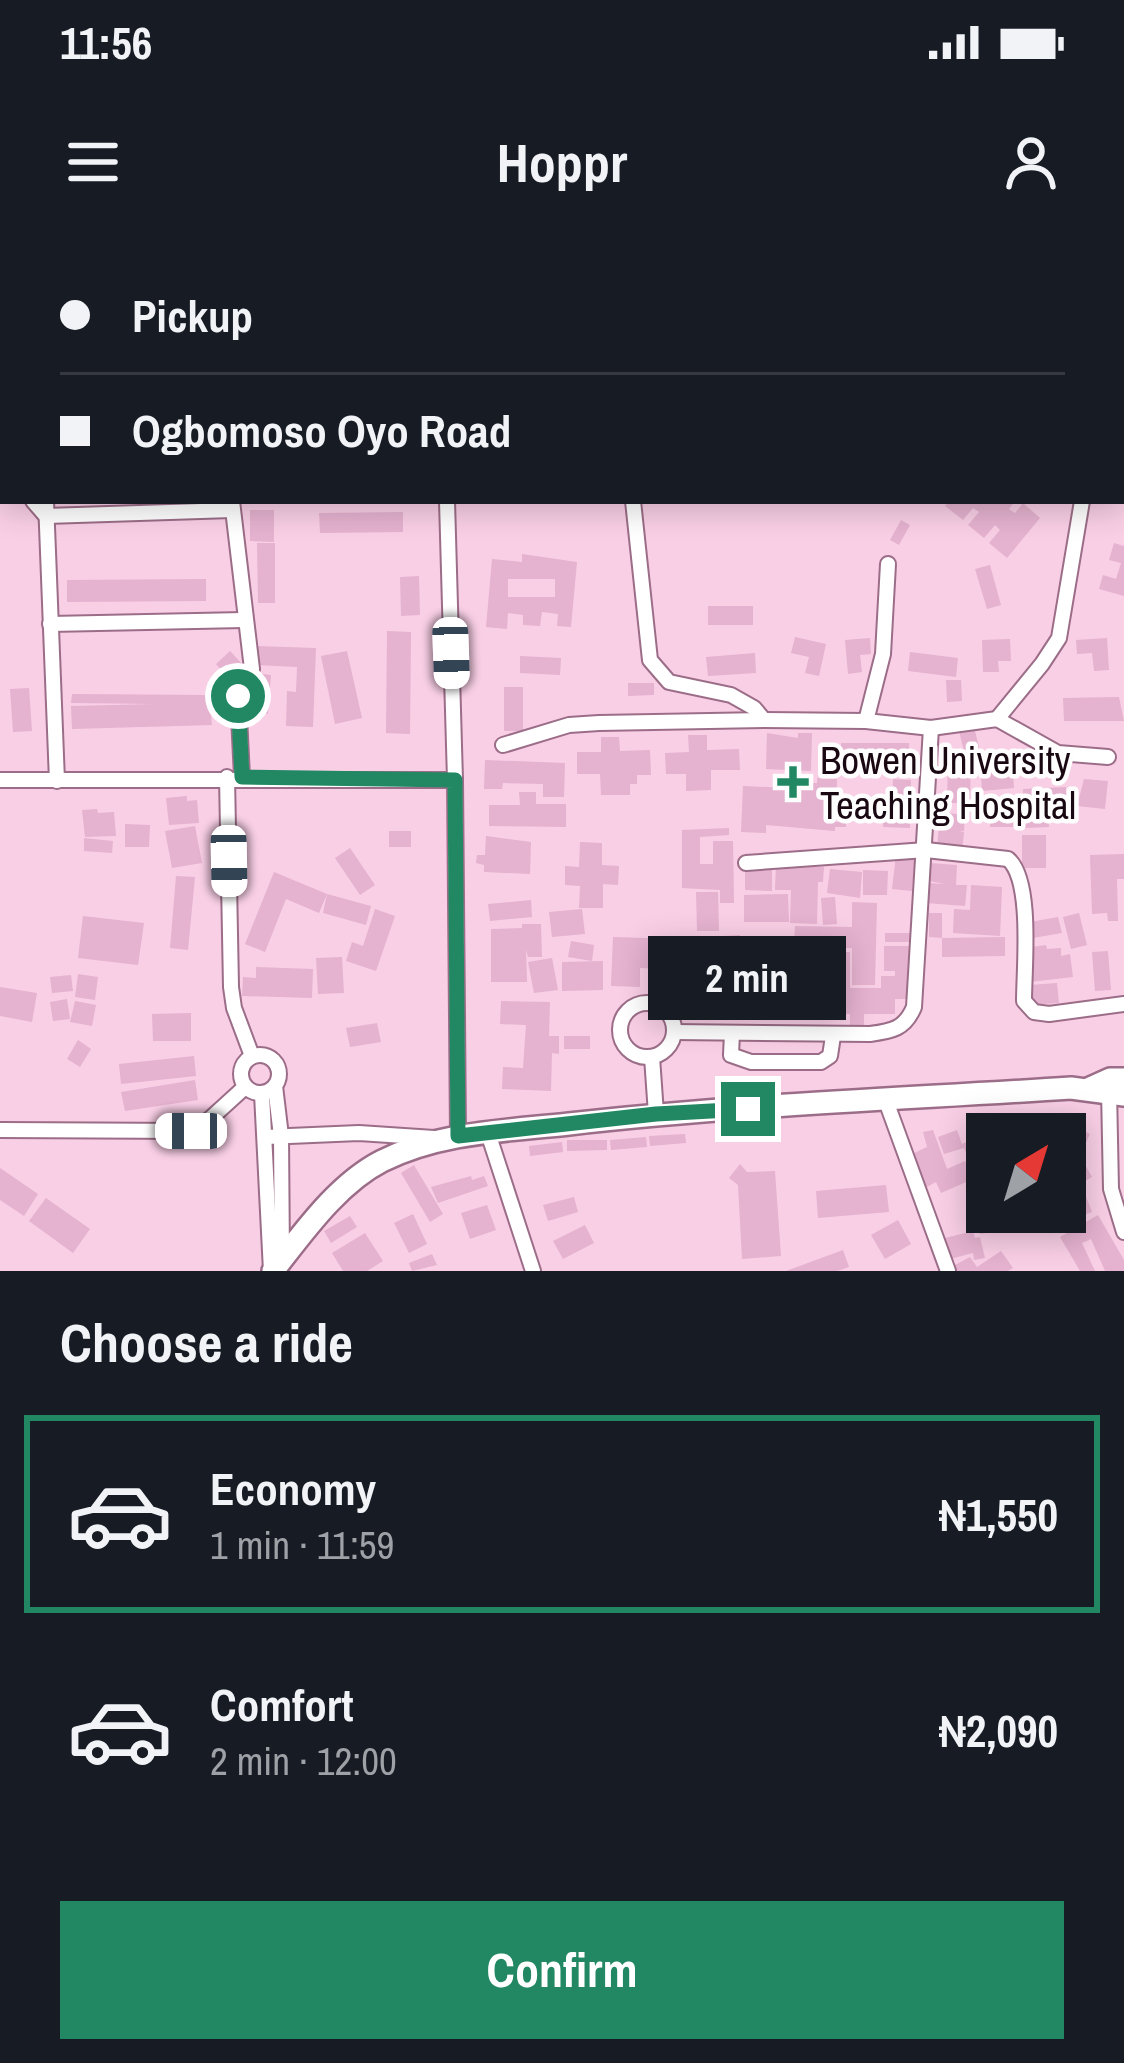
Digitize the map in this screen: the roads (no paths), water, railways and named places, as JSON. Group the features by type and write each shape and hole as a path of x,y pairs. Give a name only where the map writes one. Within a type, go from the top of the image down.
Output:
{"highway":[{"path":"275,1267 341,1192 377,1163 452,1137 656,1114 1111,1087"}],"street":[{"path":"273,1136 358,1132 452,1137 455,780 447,504"},
{"path":"633,504 650,660 669,682 731,695 764,720"},
{"path":"998,719 1059,638 1081,504"},
{"path":"57,781 46,509 232,506 252,669 238,696 231,987 252,1056"},
{"path":"866,721 883,654 888,564"},
{"path":"50,624 244,620"},
{"path":"503,745 569,725 764,720 866,721 931,728 998,719 1058,753 1108,757"},
{"path":"674,1032 832,1036 892,1031 909,1019 914,1007 926,850 931,728"},
{"path":"0,780 455,780"},
{"path":"746,862 926,850 1008,859 1016,866 1024,897 1024,1001 1034,1012 1099,1010 1124,1004"},
{"path":"641,1003 655,1004 667,1012 674,1032 670,1045 652,1057 632,1053 622,1042 624,1015 641,1003"},
{"path":"732,1033 731,1055 752,1062 821,1062 830,1056 832,1036"},
{"path":"245,1087 241,1070 252,1056"},
{"path":"252,1056 268,1057 277,1065 279,1076 268,1090 275,1267"},
{"path":"652,1057 656,1114"},
{"path":"0,1130 191,1131 245,1087 268,1090"},
{"path":"1111,1087 1111,1189 1124,1232"},
{"path":"886,1101 948,1271"},
{"path":"488,1133 533,1271"}],"place":[{"name":"Bowen University Teaching Hospital","path":"793,782"}]}
